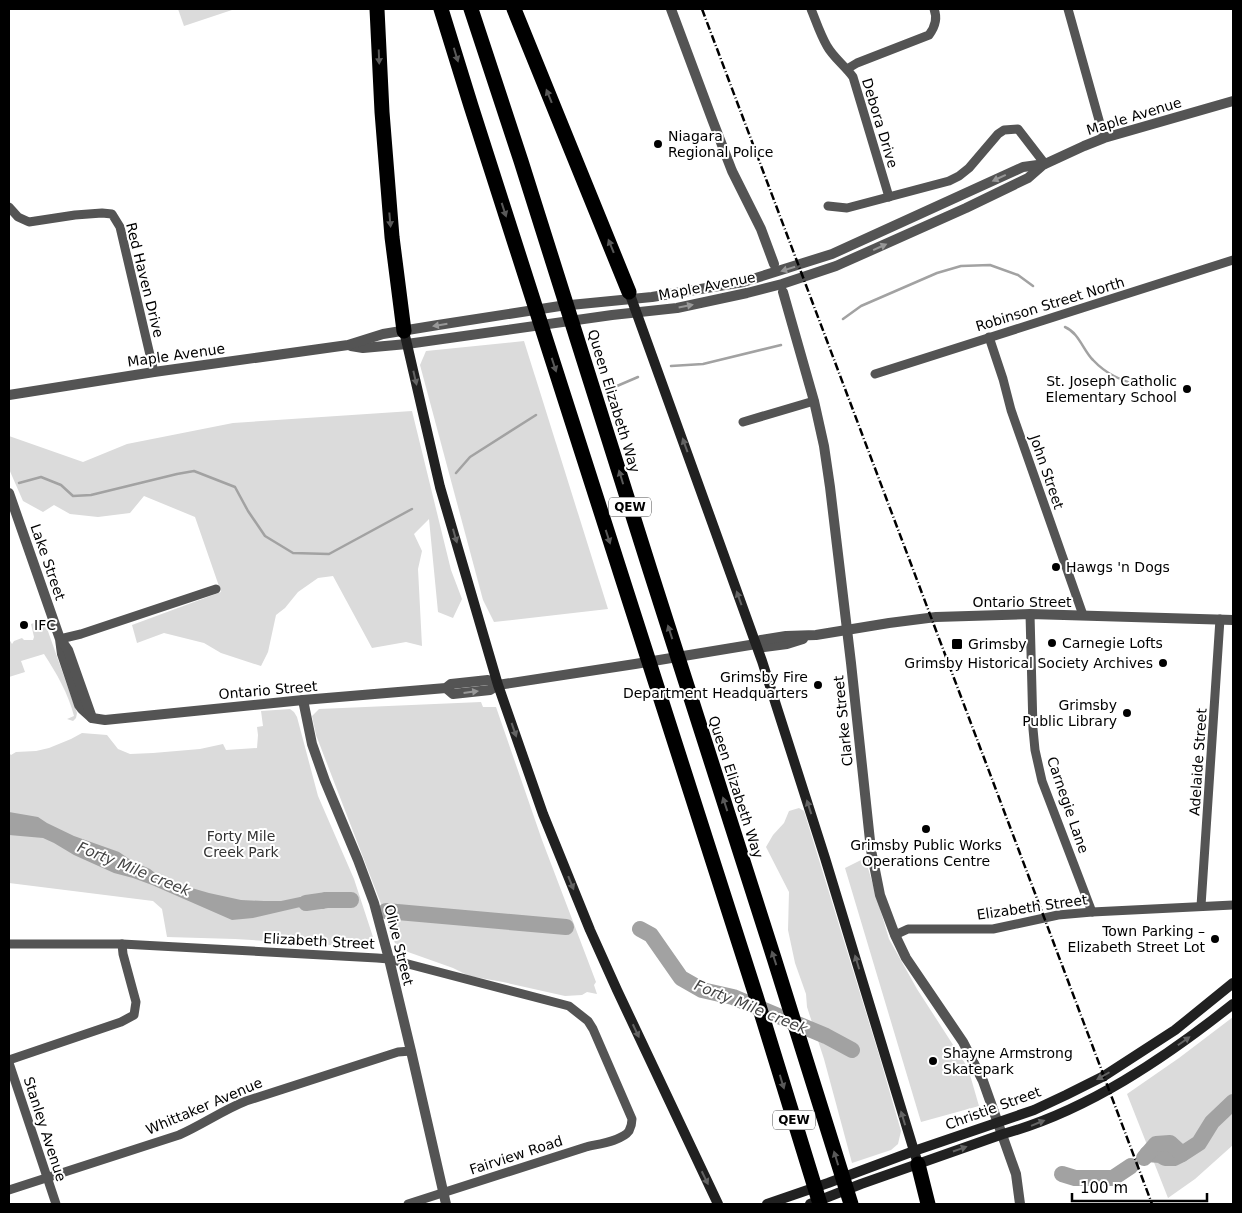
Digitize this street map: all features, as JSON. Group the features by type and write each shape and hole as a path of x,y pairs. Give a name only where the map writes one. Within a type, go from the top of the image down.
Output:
{"highway":[{"path":"377,9 382,112 392,237 406,337"},
{"name":"QEW","path":"442,9 486,153 756,996 820,1204"},
{"name":"Queen Elizabeth Way","path":"471,9 524,170 851,1204"},
{"path":"514,9 631,296"},
{"path":"916,1157 928,1204"}],"main road":[{"path":"631,296 756,644 825,858 916,1157"},
{"path":"406,337 440,487 498,684 543,814 590,930 718,1204"},
{"name":"Christie Street","path":"810,1204 886,1175 916,1157 998,1122 1034,1110 1104,1076 1175,1030 1233,983"},
{"name":"Christie Street","path":"767,1204 881,1162 916,1157 1020,1130 1072,1108 1095,1097 1143,1068 1185,1040 1233,1004"}],"street":[{"path":"671,9 732,171 761,229 774,264"},
{"name":"Debora Drive","path":"811,9 828,48 852,77 889,197"},
{"path":"847,69 857,63 929,35 934,29 936,22 934,9"},
{"path":"1068,9 1104,138"},
{"name":"Maple Avenue","path":"9,395 154,372 348,345 383,334 406,337 480,333 677,308 748,293 836,266 966,208 1028,178 1045,164 1104,138 1233,101"},
{"path":"828,206 848,208 949,181 969,168 998,134 1004,130 1018,129 1045,164"},
{"name":"Maple Avenue","path":"406,337 476,320 560,306 612,302 631,296 743,282 832,254 1023,167 1045,164"},
{"name":"Red Haven Drive","path":"9,207 18,217 29,222 75,215 112,214 120,227 154,372"},
{"name":"Robinson Street North","path":"875,374 1233,260"},
{"name":"Clarke Street","path":"783,292 814,401 824,446 851,663 871,850 880,895 906,958 964,1042 983,1081 1016,1174 1020,1204"},
{"name":"John Street","path":"989,337 1011,410 1083,615"},
{"path":"744,422 814,401"},
{"name":"Lake Street","path":"9,493 60,640 68,650 92,718"},
{"path":"60,640 216,589"},
{"name":"Ontario Street","path":"92,718 105,720 446,688 451,684 488,680 498,684 756,644 762,640 786,636 813,635 936,617 1030,614 1233,620"},
{"name":"Carnegie Lane","path":"1030,614 1035,750 1042,781 1092,912"},
{"name":"Adelaide Street","path":"1201,906 1220,619"},
{"name":"Olive Street","path":"303,700 312,744 374,903 411,1050 446,1204"},
{"name":"Elizabeth Street","path":"895,935 908,929 993,929 1058,915 1233,905"},
{"name":"Elizabeth Street","path":"9,944 122,944 377,958 569,1006 588,1021 594,1029 632,1119 630,1129"},
{"path":"9,1061 121,1022 134,1015 136,1002 122,944"},
{"name":"Whittaker Avenue","path":"9,1190 179,1135 246,1100 398,1052 411,1050"},
{"name":"Stanley Avenue","path":"9,1061 56,1204"},
{"name":"Fairview Road","path":"408,1204 623,1136 630,1129"}],"green space":[{"path":"178,9 235,9 184,26"},
{"path":"524,341 608,609 494,622 483,600 420,365 426,351"},
{"path":"412,411 451,570 462,599 453,618 438,612 429,519 414,534 422,551 418,569 422,646 406,642 372,648 333,576 318,578 298,592 285,608 276,615 268,652 261,666 221,653 204,643 164,633 137,643 132,625 221,592 195,517 144,496 130,513 98,517 70,514 54,505 43,512 23,501 9,469 9,436 83,462 127,444 233,423"},
{"path":"44,620 77,713 73,721 67,719 74,716 69,699 44,654 21,661 25,672 9,677 9,639 12,644 14,641 22,638 24,640 33,640 31,624"},
{"path":"481,702 483,707 496,707 542,840 596,982 594,985 597,994 587,992 582,995 565,996 469,976 453,968 399,950 391,936 383,909 316,735 312,716 319,709"},
{"name":"Forty Mile Creek Park","path":"290,709 297,717 318,796 354,879 373,937 371,945 362,947 167,937 162,909 153,901 9,883 9,753 11,755 16,752 49,748 82,733 107,735 118,749 130,754 200,749 223,744 226,750 257,748 257,727 263,726 261,711"},
{"path":"799,808 804,811 901,1131 898,1144 891,1150 852,1163 824,1059 807,1007 806,994 795,963 788,930 789,892 766,847 773,835 784,823 789,811"},
{"path":"865,858 889,939 917,989 968,1068 979,1106 921,1122 845,868"},
{"path":"1233,1017 1233,1145 1195,1179 1168,1198 1127,1094"}],"water":[{"path":"9,812 38,817 74,836 119,852 132,861 150,869 164,880 241,900 281,901 313,896 325,892 328,907 323,909 309,905 253,918 232,920 152,885 114,873 74,855 43,838 9,835"}],"waterway":[{"path":"843,319 861,306 937,273 961,266 990,265 1018,275 1033,286"},
{"path":"1065,327 1074,333 1090,356 1104,370 1122,380 1142,387"},
{"path":"671,366 703,364 781,345"},
{"path":"610,389 638,377"},
{"path":"456,473 470,457 536,415"},
{"path":"19,483 41,477 61,485 73,496 91,495 194,471 235,487 265,536 293,553 329,554 412,509"},
{"name":"Forty Mile creek","path":"306,903 327,900 351,900"},
{"name":"Forty Mile creek","path":"386,911 566,927"},
{"name":"Forty Mile creek","path":"640,929 651,935 681,978 702,990 733,997 826,1036 852,1050"},
{"name":"Forty Mile creek","path":"1144,1158 1156,1144 1170,1143 1182,1154 1199,1143 1212,1122 1233,1102"},
{"name":"Forty Mile creek","path":"1147,1154 1160,1155 1165,1158 1174,1158 1182,1154"},
{"name":"Forty Mile creek","path":"1062,1174 1075,1178 1113,1178 1131,1166"}],"railway":[{"path":"702,9 1152,1204"}],"place":[{"name":"Niagara Regional Police","path":"658,144"},
{"name":"St. Joseph Catholic Elementary School","path":"1187,389"},
{"name":"Hawgs 'n Dogs","path":"1056,567"},
{"name":"IFC","path":"24,625"},
{"name":"Carnegie Lofts","path":"1052,643"},
{"name":"Grimsby","path":"957,644"},
{"name":"Grimsby Historical Society Archives","path":"1163,663"},
{"name":"Grimsby Fire Department Headquarters","path":"818,685"},
{"name":"Grimsby Public Library","path":"1127,713"},
{"name":"Grimsby Public Works Operations Centre","path":"926,829"},
{"name":"Town Parking – Elizabeth Street Lot","path":"1215,939"},
{"name":"Shayne Armstrong Skatepark","path":"933,1061"}]}
